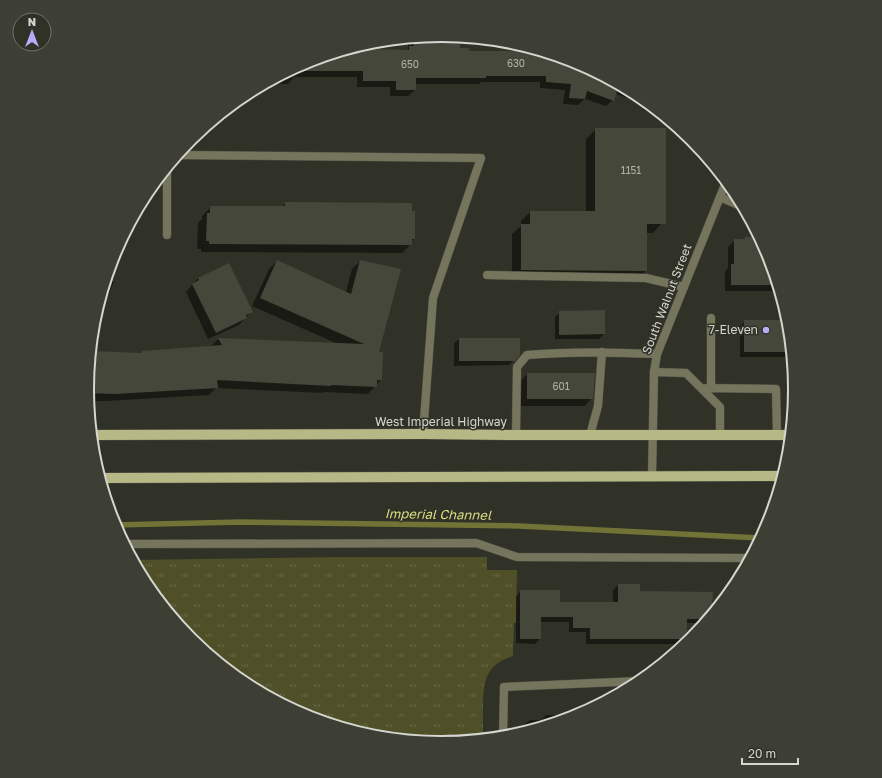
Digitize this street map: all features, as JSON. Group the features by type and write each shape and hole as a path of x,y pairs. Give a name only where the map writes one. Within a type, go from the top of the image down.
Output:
{"main road":[{"name":"West Imperial Highway","path":"97,435 785,435"},
{"path":"106,478 777,476"}],"street":[{"path":"185,155 481,158 433,298 423,434"},
{"path":"167,177 167,235"},
{"name":"South Walnut Street","path":"652,477 654,372 657,354 724,188"},
{"path":"720,197 734,203"},
{"path":"487,275 646,278 684,287"},
{"path":"711,388 712,318"},
{"path":"590,435 598,406 602,352"},
{"path":"516,435 517,367 527,355 602,352 657,354"},
{"path":"654,372 686,373 720,407 720,435"},
{"path":"701,388 776,388 777,435"},
{"path":"131,544 476,543 517,557 744,558"},
{"path":"503,730 504,687 625,683"}],"green space":[{"path":"487,557 487,570 517,570 516,623 514,623 513,656 496,664 485,682 483,699 483,733 441,736 418,735 396,733 351,724 308,710 267,690 248,678 212,650 180,618 152,582 139,560"}],"building":[{"path":"414,43 418,43 460,43 460,48 469,48 469,51 518,51 553,60 574,68 617,90 614,101 587,91 585,99 569,98 571,84 546,82 546,76 416,78 416,90 396,90 396,81 363,81 363,71 302,71 329,60 373,49 409,50 409,46 414,46"},
{"path":"595,128 666,128 666,224 647,224 647,271 521,270 521,224 530,224 530,211 595,211"},
{"path":"285,202 412,203 412,211 415,211 415,239 412,239 412,245 209,244 209,241 206,241 207,213 210,213 210,206 285,206"},
{"path":"745,237 752,237 762,256 772,285 731,285 731,264 734,264 734,239 745,239"},
{"path":"277,260 351,294 360,260 401,269 379,352 383,352 382,380 377,380 377,387 217,380 218,388 115,394 94,393 96,351 142,353 142,351 222,345 218,338 364,344 260,298"},
{"path":"229,263 253,312 246,315 247,318 216,333 192,284 199,280 198,278"},
{"path":"605,310 605,334 559,335 559,311"},
{"path":"744,320 781,320 786,352 744,352"},
{"path":"459,338 520,338 520,355 515,361 459,361"},
{"path":"527,373 595,373 593,399 527,399"},
{"path":"618,584 640,584 640,591 713,592 712,605 701,619 687,619 687,633 681,639 590,639 590,628 573,628 573,617 541,617 541,639 520,639 520,590 560,590 560,602 618,602"}],"waterway":[{"name":"Imperial Channel","path":"121,525 242,522 519,526 754,538"}],"place":[{"name":"7-Eleven","path":"766,330"}]}
